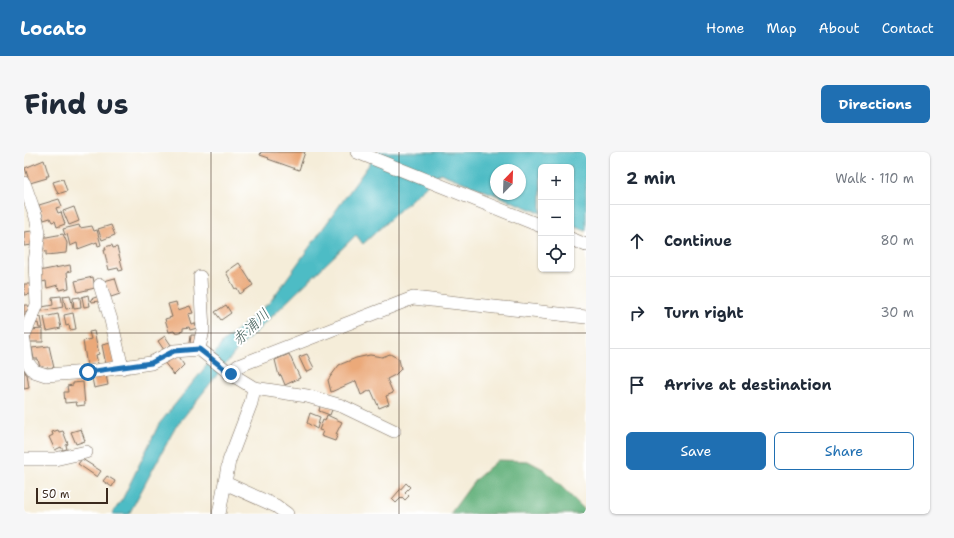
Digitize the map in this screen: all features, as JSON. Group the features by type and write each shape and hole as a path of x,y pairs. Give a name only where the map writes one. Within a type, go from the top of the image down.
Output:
{"street":[{"path":"361,153 538,225"},
{"path":"24,183 36,216 39,232 35,262 37,305 24,335"},
{"path":"574,240 586,245"},
{"path":"200,277 204,353"},
{"path":"100,285 111,320 122,368"},
{"path":"231,374 238,366 413,298 586,317"},
{"path":"24,341 26,362 34,371 46,375 122,368 151,363 174,351 204,353 231,374 254,388 307,396 342,406 394,431"},
{"path":"219,514 228,461 252,403 254,388"},
{"path":"24,459 55,458 86,452"},
{"path":"225,482 276,506 286,514"}],"green space":[{"path":"498,460 528,461 545,470 586,511 586,514 450,514 475,480"}],"water":[{"name":"赤浦川","path":"378,152 586,152 586,231 574,226 574,164 538,164 538,212 508,200 526,200 526,164 490,164 490,193 440,173 363,244 356,235 236,351 175,428 129,514 112,514 123,498 159,424 207,365 222,343 270,302"}],"building":[{"path":"261,152 305,152 299,170 268,159 269,158 260,155"},
{"path":"44,160 49,176 30,183 25,168"},
{"path":"63,179 67,191 58,194 53,182"},
{"path":"59,199 62,206 56,208 58,213 61,212 65,224 57,227 55,221 52,222 50,218 44,220 39,205"},
{"path":"74,207 79,221 69,225 63,211"},
{"path":"79,225 80,228 92,226 94,231 97,230 101,245 98,246 97,242 78,249 77,243 70,246 67,234 65,235 63,229"},
{"path":"111,225 115,235 102,240 98,229"},
{"path":"32,231 33,245 24,246 24,232"},
{"path":"63,234 67,243 66,253 46,255 46,251 42,252 44,249 41,238"},
{"path":"112,245 113,248 117,247 123,270 119,271 118,268 109,270 104,250 106,250 105,247"},
{"path":"239,263 253,285 240,294 237,288 235,289 226,272"},
{"path":"70,265 71,271 67,272 69,288 59,290 58,285 47,288 46,281 42,282 39,271"},
{"path":"93,277 95,288 78,292 75,281"},
{"path":"115,278 120,294 111,297 104,281"},
{"path":"24,284 30,284 31,294 24,295"},
{"path":"70,295 73,308 66,309 63,296"},
{"path":"88,295 90,306 84,307 82,297"},
{"path":"61,296 63,307 42,311 42,307 53,305 52,297"},
{"path":"99,296 100,301 92,302 91,299"},
{"path":"80,297 81,308 74,309 73,298"},
{"path":"176,302 178,310 190,306 193,313 188,314 191,324 195,323 197,328 190,330 189,327 183,328 183,331 175,333 174,331 169,332 165,319 172,317 168,304"},
{"path":"24,305 28,305 29,311 26,311 26,315 24,315"},
{"path":"226,305 231,313 221,320 215,312"},
{"path":"73,313 76,329 70,330 69,325 66,326 64,315"},
{"path":"58,314 61,328 47,331 44,317"},
{"path":"41,317 43,328 39,328 38,323 35,324 34,319"},
{"path":"43,329 43,342 30,342 30,330"},
{"path":"94,331 99,354 96,355 98,364 87,366 83,341 91,339 89,332"},
{"path":"191,335 198,335 197,345 190,344"},
{"path":"165,336 171,345 164,350 158,341"},
{"path":"111,343 116,364 106,365 102,345"},
{"path":"49,346 54,368 40,368 38,359 34,359 32,348"},
{"path":"176,354 184,365 174,375 164,362"},
{"path":"289,354 300,378 285,385 281,375 279,376 275,360"},
{"path":"307,354 314,368 306,372 299,357"},
{"path":"390,354 399,359 401,369 395,375 387,379 393,393 386,396 389,404 379,408 371,390 361,395 356,381 331,392 328,380 339,365 356,358 370,355 382,357"},
{"path":"24,368 27,374 29,388 24,389"},
{"path":"106,375 108,385 94,388 92,378"},
{"path":"83,382 85,405 77,406 76,402 65,403 64,392 68,392 67,386 73,385 73,383"},
{"path":"320,406 333,407 330,415 319,411"},
{"path":"310,413 320,417 317,429 307,423"},
{"path":"327,415 342,422 336,434 338,434 335,441 321,436 323,431 319,430"},
{"path":"81,429 85,441 76,444 71,432"},
{"path":"58,430 59,432 63,431 68,444 66,445 67,449 63,450 61,447 55,450 49,437 53,435 52,432"},
{"path":"82,459 101,471 97,477 78,464"},
{"path":"107,476 115,481 112,487 103,481"},
{"path":"406,483 410,487 405,492 409,496 405,500 402,497 396,503 392,499"}],"route":[{"path":"88,372 151,363 174,351 199,349 231,374"}]}
